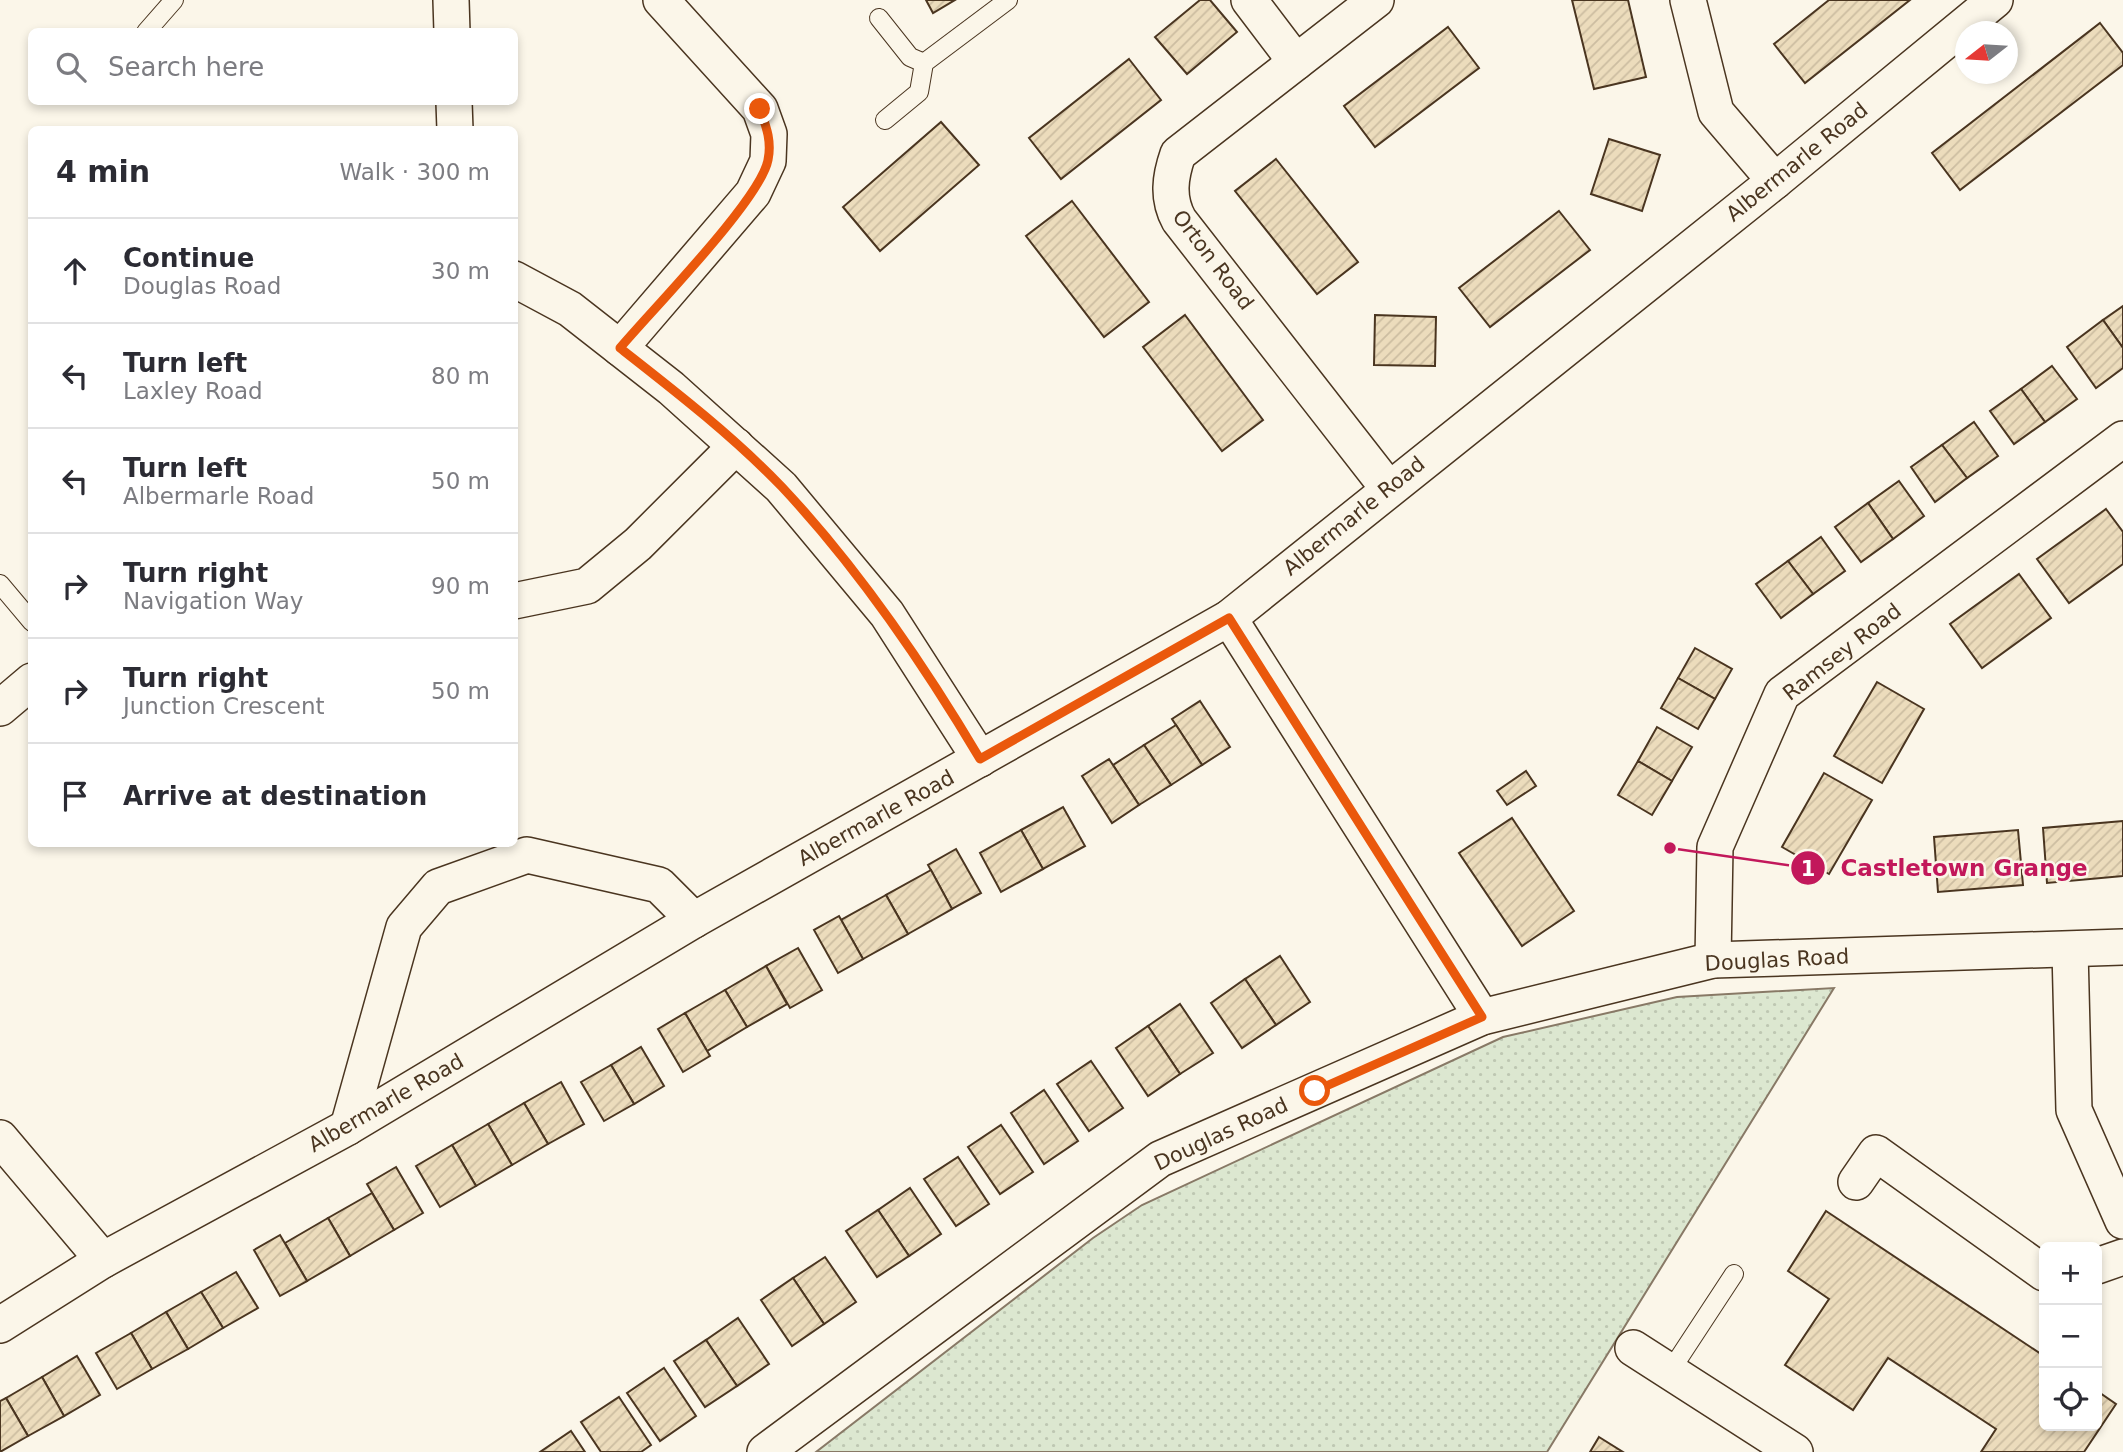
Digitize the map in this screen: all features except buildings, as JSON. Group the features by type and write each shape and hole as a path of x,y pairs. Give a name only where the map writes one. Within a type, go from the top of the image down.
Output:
{"street":[{"path":"451,0 452,28"},
{"path":"620,348 753,193 768,161 769,134 760,109 661,0"},
{"path":"1249,0 1296,62"},
{"name":"Orton Road","path":"1376,0 1178,154 1172,172 1172,205 1179,220 1388,488"},
{"path":"1688,0 1716,112 1774,181"},
{"name":"Albermarle Road","path":"0,1325 103,1260 348,1127 694,920 1229,618 1774,181 1995,0"},
{"path":"454,105 455,126"},
{"path":"518,281 570,309 620,348 671,388 781,487 887,614 980,759"},
{"name":"Ramsey Road","path":"1713,960 1715,847 1782,694 2123,439"},
{"path":"518,600 587,586 638,544 736,446"},
{"path":"1229,618 1482,1017"},
{"path":"0,708 28,684"},
{"path":"348,1127 404,927 438,887 527,855 659,885 694,920"},
{"name":"Douglas Road","path":"765,1452 1160,1159 1482,1017 1713,960 2123,947"},
{"path":"2070,950 2074,1111 2123,1221"},
{"path":"0,1138 103,1260"},
{"path":"1856,1182 1876,1153 2039,1269"},
{"path":"2102,1264 2123,1257"},
{"path":"1633,1348 1795,1452"}],"lane":[{"path":"150,28 174,0"},
{"path":"886,120 919,92 924,63 1008,0"},
{"path":"879,18 910,57 924,63"},
{"path":"0,584 28,617"},
{"path":"1671,1370 1734,1274"}],"green space":[{"path":"1834,988 1547,1452 816,1452 1093,1238 1142,1205 1503,1037 1677,997"}],"place":[{"name":"Castletown Grange","path":"1670,848"}],"route":[{"path":"760,109 769,134 768,161 753,193 620,348 671,388 781,487 887,614 980,759 1229,618 1482,1017 1315,1091"}]}
